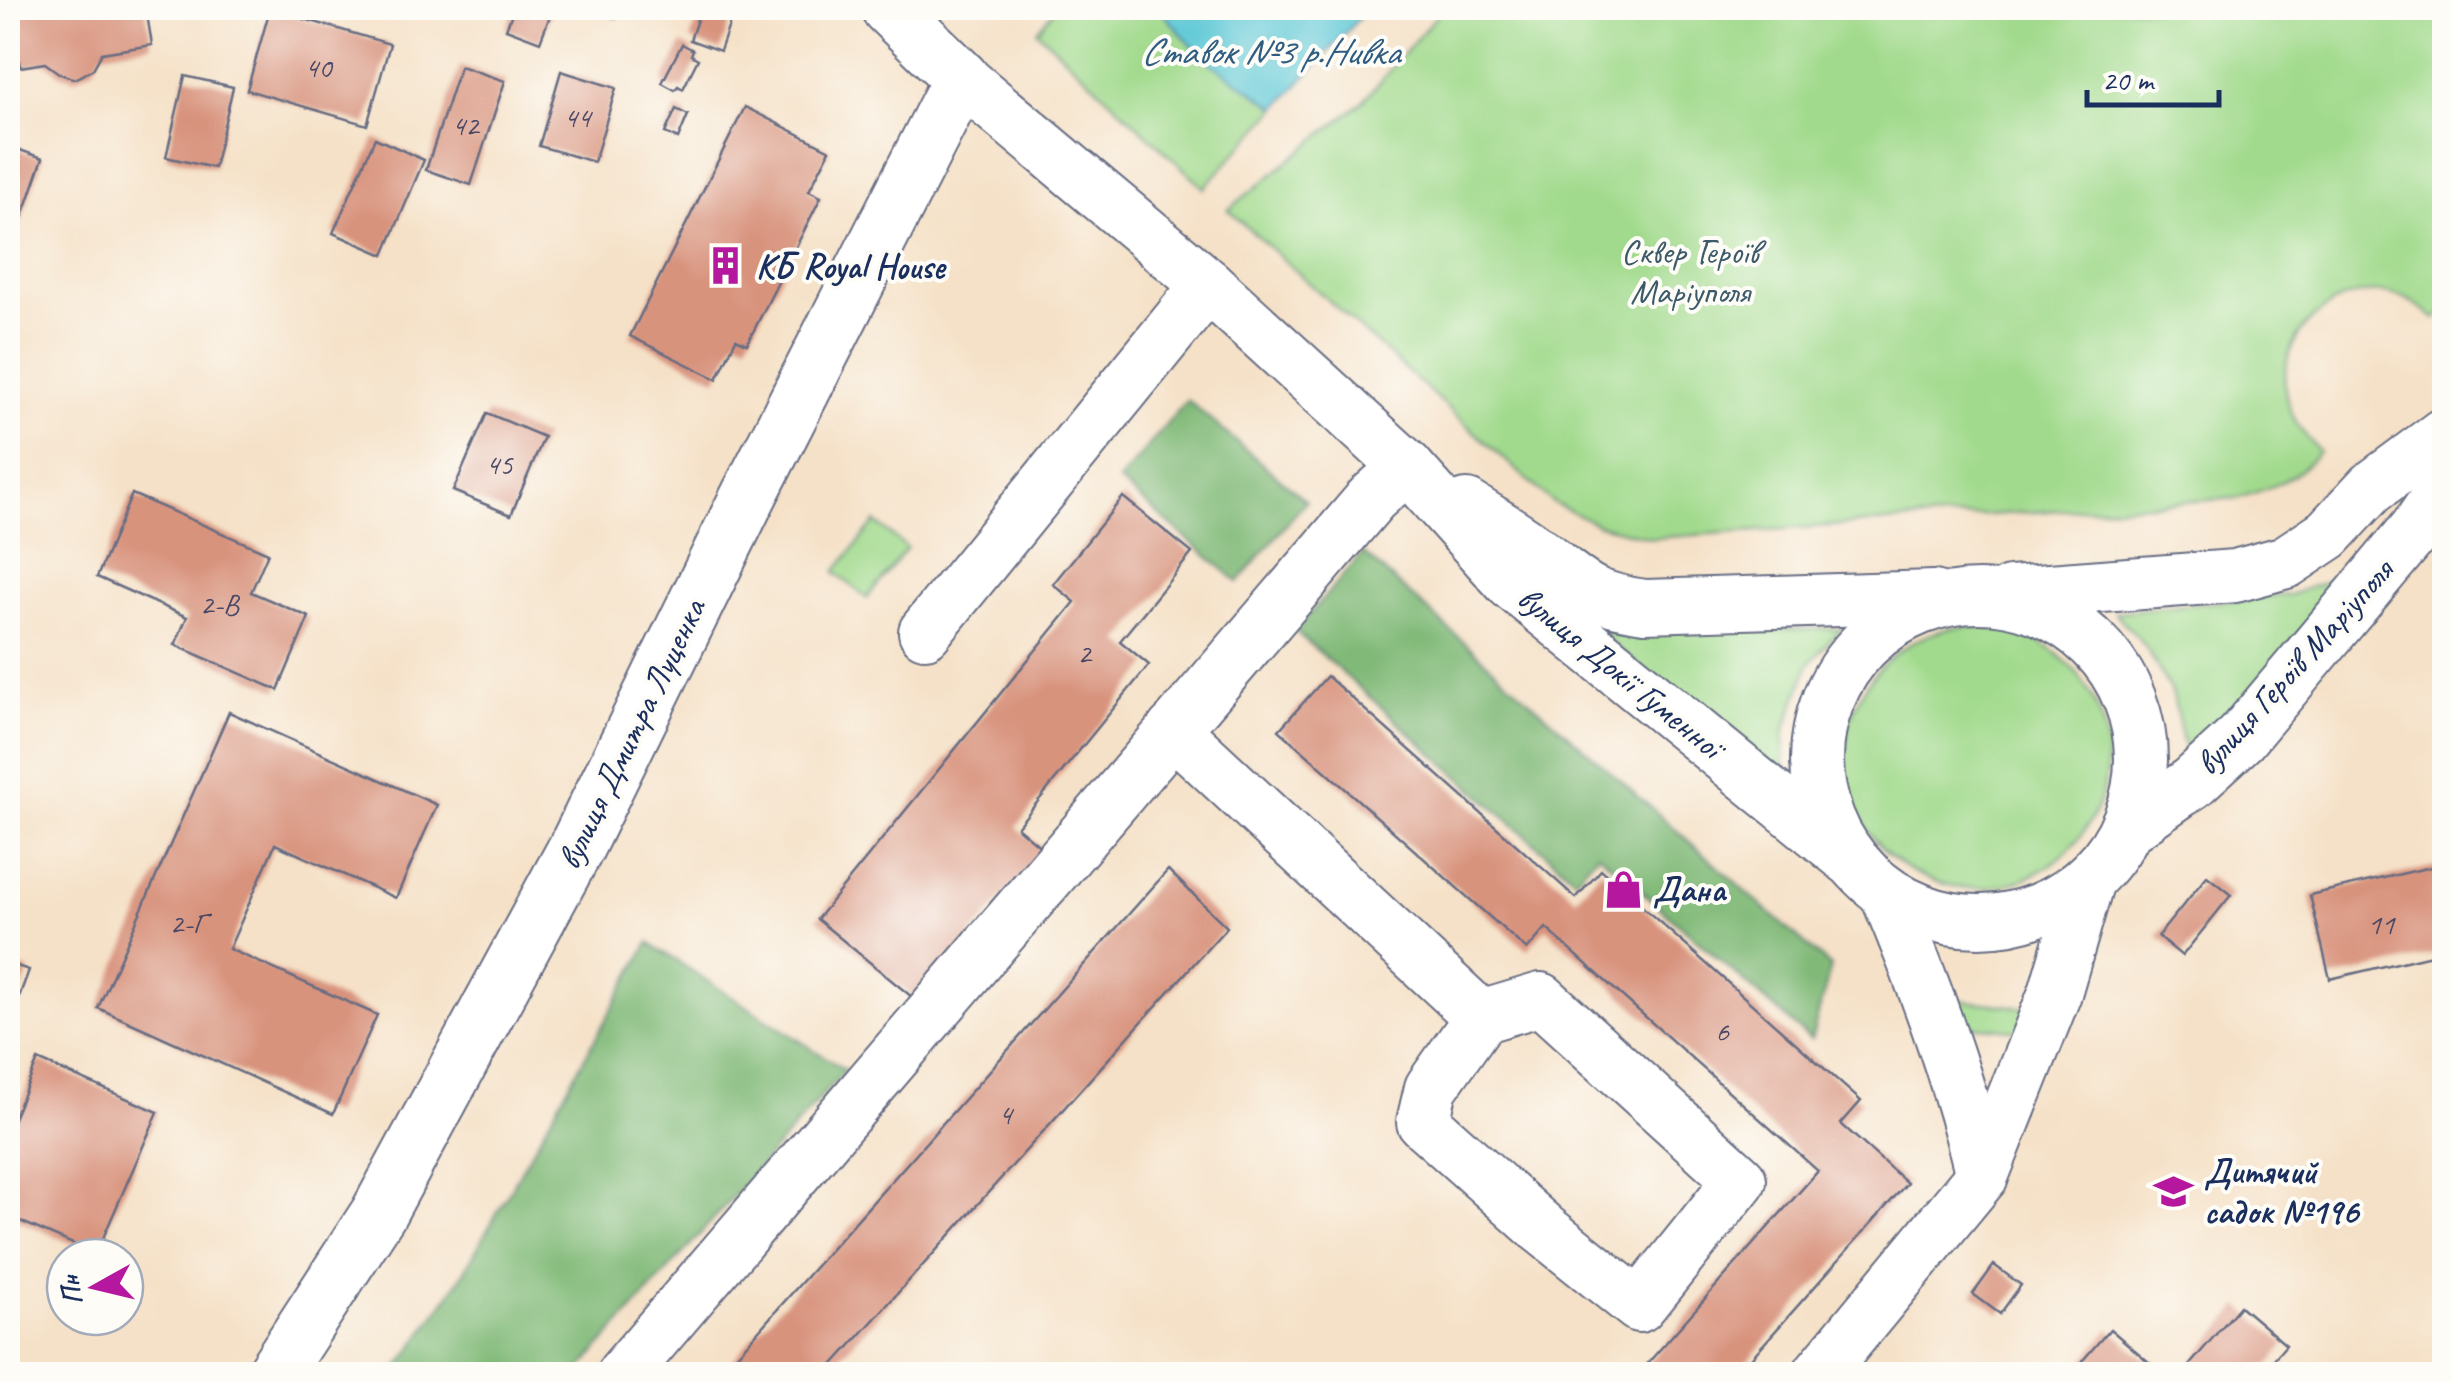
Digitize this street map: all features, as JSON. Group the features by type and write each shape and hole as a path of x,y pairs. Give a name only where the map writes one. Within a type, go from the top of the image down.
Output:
{"main road":[{"path":"889,8 961,78"},
{"name":"вулиця Дмитра Луценка","path":"274,1374 378,1214 577,846 744,505 961,78"}],"street":[{"name":"вулиця Докії Гуменної","path":"961,78 1208,285 1407,466 1511,583 1868,876 1944,1040 1982,1176"},
{"path":"926,632 1208,285"},
{"name":"вулиця Героїв Маріуполя","path":"1970,596 2235,576 2286,562 2328,534 2370,488 2444,434"},
{"name":"вулиця Докії Гуменної","path":"1407,466 1538,553 1577,586 1609,601 1645,606 1970,596"},
{"path":"623,1374 1372,498 1407,466"},
{"name":"вулиця Героїв Маріуполя","path":"2126,828 2194,782 2241,738 2404,544 2444,488"},
{"path":"1970,596 2059,616 2097,646 2125,686 2140,733 2140,782 2126,828 2110,856 2088,880 2052,904 1996,920 1967,921 1925,912 1868,876 1824,809 1816,753 1828,698 1857,650 1901,614 1970,596"},
{"path":"1173,730 1482,1017"},
{"path":"1819,1374 1982,1176 2055,993 2088,880"},
{"path":"1541,999 1740,1180 1639,1306 1543,1229 1423,1122 1431,1088 1482,1017 1541,999"}],"green space":[{"path":"1056,8 1159,8 1202,57 1277,108 1204,188 1037,31"},
{"name":"Сквер Героїв Маріуполя","path":"1443,8 2444,8 2444,312 2436,319 2404,298 2379,293 2355,295 2314,317 2298,336 2288,357 2285,381 2294,419 2319,451 2283,481 2238,498 1652,538 1599,525 1552,502 1228,210 1362,102"},
{"path":"1187,400 1306,501 1238,582 1119,481"},
{"path":"875,522 907,548 867,598 835,572"},
{"path":"1363,553 1831,967 1811,1040 1598,853 1575,879 1295,631"},
{"path":"2351,573 2188,765 2173,695 2145,646 2115,612 2289,595"},
{"path":"1976,626 2026,636 2069,664 2097,707 2107,757 2097,807 2069,850 2026,878 1976,888 1926,878 1883,850 1855,807 1845,757 1855,707 1883,664 1926,636"},
{"path":"1595,629 1841,629 1809,664 1785,730 1783,788"},
{"path":"649,943 845,1070 576,1374 394,1374 460,1279"},
{"path":"1955,1000 2029,1008 2022,1031 1961,1025"}],"water":[{"name":"Ставок №3 р.Нивка","path":"1159,8 1368,8 1277,108 1202,57"}],"building":[{"path":"10,8 146,8 152,45 102,53 93,69 75,79 45,63 20,67"},
{"path":"514,8 553,8 540,42 506,29"},
{"path":"591,8 619,8 617,18 590,12"},
{"path":"701,8 735,8 720,51 690,40"},
{"path":"270,9 390,44 367,125 247,90"},
{"path":"682,44 693,50 691,55 698,59 683,89 678,86 675,90 662,83"},
{"path":"460,66 505,81 471,185 426,170"},
{"path":"561,71 616,88 594,162 539,146"},
{"path":"185,76 233,87 214,168 166,157"},
{"name":"КБ Royal House","path":"745,107 830,150 809,191 821,197 747,344 736,339 717,379 630,336"},
{"path":"676,109 688,115 678,139 665,133"},
{"path":"375,138 424,160 384,255 333,233"},
{"path":"8,146 43,158 22,219 8,214"},
{"path":"487,413 544,437 511,515 453,491"},
{"path":"132,494 268,553 251,592 309,617 278,690 175,645 187,617 97,577"},
{"path":"1123,497 1192,553 1120,641 1149,665 1017,827 1043,849 918,1002 817,919 1075,602 1053,584"},
{"path":"1327,676 1576,898 1601,870 1861,1101 1841,1124 1907,1183 1737,1374 1659,1374 1647,1364 1818,1171 1546,928 1527,950 1279,730"},
{"path":"229,712 437,805 396,898 275,844 229,949 377,1015 333,1114 98,1008"},
{"path":"2444,864 2444,952 2330,979 2310,895"},
{"path":"1168,870 1227,927 825,1374 720,1374"},
{"path":"2207,876 2231,895 2182,956 2158,936"},
{"path":"8,963 29,970 12,1016 8,1014"},
{"path":"38,1060 158,1112 103,1237 57,1237 8,1216 8,1130"},
{"path":"1994,1265 2021,1285 2000,1314 1973,1294"},
{"path":"2240,1306 2286,1345 2261,1374 2182,1374"},
{"path":"2110,1329 2163,1374 2071,1374"}],"place":[{"name":"КБ Royal House","path":"726,266"},
{"name":"Дана","path":"1623,889"},
{"name":"Дитячий садок №196","path":"2174,1191"}]}
